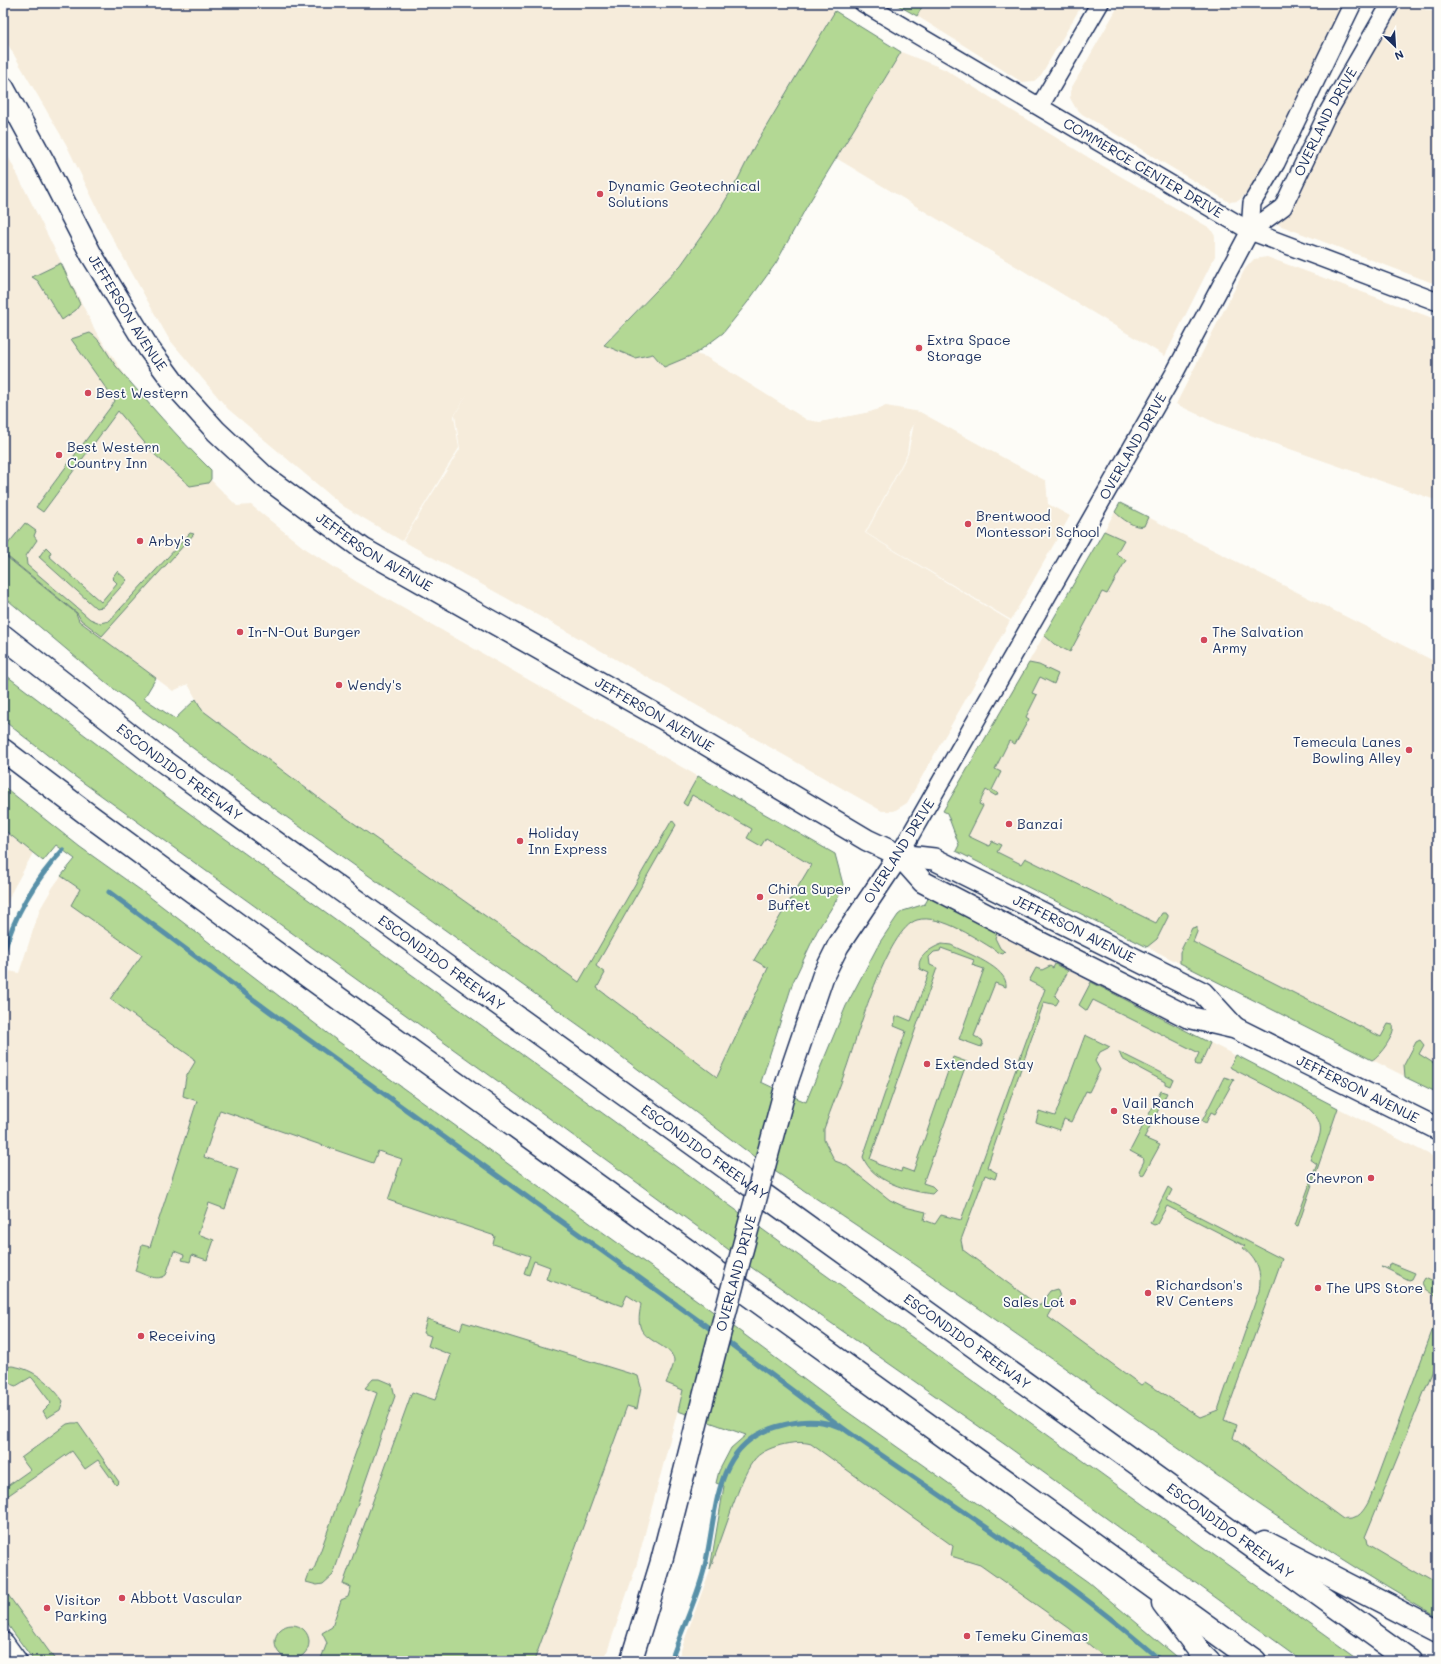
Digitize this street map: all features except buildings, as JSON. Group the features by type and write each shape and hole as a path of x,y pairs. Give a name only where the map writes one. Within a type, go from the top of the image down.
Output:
{"highway":[{"name":"ESCONDIDO FREEWAY","path":"3,636 131,737 722,1166 1411,1661"},
{"path":"3,750 304,974 1255,1661"},
{"path":"1200,1509 1438,1631"},
{"path":"1150,1586 1200,1653 1209,1661"}],"main road":[{"name":"JEFFERSON AVENUE","path":"3,87 46,166 91,254 149,349 180,391 216,431 265,477 364,549 656,714 867,840 899,855 934,859 1196,990 1203,994 1235,1028"},
{"name":"JEFFERSON AVENUE","path":"899,855 923,882 1033,939 1188,1017 1235,1028 1438,1129"},
{"name":"OVERLAND DRIVE","path":"631,1661 661,1563 715,1352 787,1082 823,976 838,946 899,855"},
{"path":"3,1643 16,1661"}],"street":[{"name":"COMMERCE CENTER DRIVE","path":"863,3 1250,231 1438,302"},
{"path":"1040,106 1100,3"},
{"name":"OVERLAND DRIVE","path":"899,855 1174,374 1250,231 1252,204 1276,163 1353,3"},
{"name":"OVERLAND DRIVE","path":"1250,231 1284,207 1328,112 1391,3"}],"shaded area":[{"path":"3,3 822,3 835,11 754,147 738,179 719,211 681,265 604,344 635,358 653,354 664,367 695,354 706,357 807,420 820,422 870,412 886,406 920,412 1046,481 1048,504 1070,516 1011,620 866,533 908,454 914,423 910,430 907,454 865,533 1010,621 907,803 894,811 882,811 568,632 403,541 460,449 455,415 468,393 454,416 459,448 402,541 343,506 228,409 169,339 107,228 66,144 3,36"},
{"path":"924,3 1083,3 1041,75 1034,81 1022,82 917,16"},
{"path":"1120,3 1360,3 1246,194 1238,201 1229,202 1082,114 1075,107 1070,98 1072,87"},
{"path":"1404,3 1438,13 1438,285 1279,225 1274,217 1333,116"},
{"path":"901,52 944,69 1096,162 1210,228 1215,236 1215,256 1165,356 836,158"},
{"path":"3,146 96,332 129,381 179,438 211,470 211,480 237,506 251,505 303,547 357,582 829,851 784,935 716,1082 579,982 331,807 202,710 188,684 173,691 79,621 76,613 3,554"},
{"path":"1267,257 1438,320 1438,501 1216,423 1176,404 1245,269 1254,259"},
{"path":"1120,503 1438,663 1438,1093 956,851 959,845 947,813 943,811"},
{"path":"3,829 33,853 11,893 3,917"},
{"name":"Abbott Vascular","path":"61,876 345,1075 696,1342 636,1567 604,1661 34,1661 3,1618 3,970 19,973 40,909"},
{"path":"929,897 1048,960 1438,1159 1438,1592 1357,1543 813,1149 874,970 914,907 925,904"},
{"path":"805,1438 1136,1661 677,1661 743,1479 754,1459 769,1448"}],"green space":[{"path":"894,3 924,3 917,16"},
{"path":"835,11 901,52 807,206 776,263 723,333 695,354 664,367 653,354 635,358 604,345 681,265 719,211 738,179 754,147"},
{"path":"61,263 80,304 76,310 62,320 38,281 32,277"},
{"path":"90,333 98,340 116,366 151,406 211,470 211,479 208,483 190,486 154,454 118,411 43,512 36,507 115,401 71,339"},
{"path":"1120,503 1148,517 1144,526 1140,527 1132,524 1124,520 1115,512"},
{"path":"25,523 36,531 34,536 37,540 26,556 27,565 90,619 100,623 109,621 190,533 194,534 102,636 81,620 77,613 3,553 3,550"},
{"path":"1104,531 1124,540 1116,554 1126,560 1107,594 1102,592 1070,652 1054,644 1044,635"},
{"path":"46,547 51,552 49,556 101,602 117,583 112,578 117,571 127,580 103,607 96,608 39,557"},
{"path":"3,554 76,613 79,621 156,678 144,698 175,719 196,699 202,710 331,807 579,982 672,820 676,825 596,966 605,973 597,988 717,1077 768,968 754,960 811,865 766,838 761,846 747,838 752,829 692,795 687,806 683,803 698,776 835,854 844,888 817,931 793,982 761,1082 778,1090 760,1161 594,1036 278,811 110,686 3,596"},
{"path":"1029,663 1039,665 1058,674 1054,684 1040,677 1032,693 1037,695 1026,717 1029,719 1015,744 1009,741 995,769 1001,772 992,790 998,793 996,796 986,790 979,804 983,806 968,836 989,846 992,841 1001,845 997,852 1021,864 1025,858 1156,923 1162,913 1165,913 1168,917 1157,939 1147,947 956,851 959,845 947,813 943,811"},
{"path":"3,673 156,789 747,1218 736,1255 549,1118 70,773 3,720"},
{"path":"3,786 80,847 146,894 335,1039 730,1324 845,1410 1088,1582 1182,1661 1109,1661 1069,1628 980,1565 951,1556 953,1546 811,1444 789,1443 772,1448 758,1455 747,1470 710,1569 724,1486 716,1483 719,1471 731,1448 746,1435 678,1411 683,1390 666,1383 674,1360 669,1351 646,1336 642,1331 639,1321 641,1304 627,1295 622,1306 546,1279 550,1267 534,1261 529,1275 524,1273 530,1256 493,1244 495,1236 388,1200 402,1159 378,1151 373,1163 220,1110 204,1157 238,1169 225,1209 209,1203 198,1234 214,1240 207,1260 192,1255 190,1262 182,1260 184,1255 174,1251 166,1275 155,1278 135,1271 142,1245 150,1247 197,1101 183,1096 186,1077 195,1062 193,1058 110,999 142,955 71,905 80,889 61,876 75,859 56,845 43,861 3,829"},
{"path":"929,897 997,933 995,938 1000,948 1005,952 1003,954 1000,953 960,929 937,921 926,919 917,920 906,928 895,943 874,986 824,1129 824,1140 835,1161 846,1165 890,1200 905,1207 926,1212 924,1220 935,1224 941,1215 961,1220 1045,989 1029,981 1036,968 1042,970 1050,966 1053,968 1055,964 1068,971 1055,996 1059,1000 1056,1005 1044,1002 987,1167 997,1173 995,1179 985,1175 961,1240 963,1250 1039,1306 1050,1291 1057,1289 1060,1296 1048,1317 1141,1385 1145,1382 1200,1417 1218,1410 1259,1291 1260,1278 1258,1267 1252,1257 1243,1248 1245,1246 1167,1206 1157,1224 1154,1225 1150,1223 1168,1187 1172,1190 1167,1200 1282,1259 1224,1420 1237,1425 1233,1438 1343,1519 1352,1519 1359,1515 1369,1501 1438,1315 1438,1358 1365,1537 1368,1544 1438,1585 1438,1617 1388,1588 1243,1494 984,1312 878,1239 770,1168 787,1094 806,1102 846,1006 880,942 898,915 903,911 925,904"},
{"path":"1197,927 1197,932 1193,942 1381,1037 1388,1024 1393,1025 1390,1039 1379,1054 1372,1060 1180,963 1180,952 1192,928"},
{"path":"942,944 951,945 994,967 1005,980 1006,987 995,983 974,1036 982,1040 983,1043 981,1047 959,1039 984,969 972,965 974,960 941,948 940,951 934,952 929,957 930,965 937,968 870,1159 877,1162 877,1164 901,1172 902,1168 913,1172 953,1057 967,1062 923,1183 932,1186 936,1190 932,1194 902,1188 892,1184 874,1173 863,1157 906,1031 894,1026 896,1017 899,1016 911,1021 929,973 920,969 920,960 934,947"},
{"path":"1091,982 1210,1043 1200,1065 1196,1065 1195,1062 1199,1053 1093,1000 1087,1011 1079,1005"},
{"path":"1085,1035 1110,1047 1100,1052 1095,1061 1100,1070 1089,1092 1086,1091 1071,1122 1064,1119 1060,1130 1036,1122 1039,1111 1055,1116"},
{"path":"1420,1040 1424,1045 1419,1054 1438,1066 1438,1093 1405,1077 1404,1065 1416,1042"},
{"path":"1119,1052 1173,1079 1170,1086 1122,1059"},
{"path":"1236,1055 1338,1108 1298,1226 1295,1225 1317,1164 1310,1159 1319,1137 1320,1125 1318,1119 1306,1106 1231,1068 1230,1066"},
{"path":"1224,1077 1234,1080 1215,1114 1211,1112 1206,1123 1202,1121"},
{"path":"1161,1091 1167,1093 1144,1138 1160,1145 1144,1174 1142,1175 1139,1171 1144,1161 1143,1158 1130,1151"},
{"path":"748,1219 1361,1661 1303,1661 1007,1446 738,1258"},
{"path":"1390,1263 1415,1273 1412,1279 1409,1280 1381,1266 1389,1268"},
{"path":"1425,1278 1438,1284 1438,1298 1425,1289 1422,1283"},
{"path":"427,1319 460,1330 463,1322 638,1376 641,1387 637,1409 627,1406 534,1661 320,1661 327,1643 322,1633 332,1627 341,1600 348,1597 351,1587 343,1584 412,1392 435,1400 451,1355 428,1346 431,1336 423,1333"},
{"path":"12,1366 27,1370 41,1378 53,1388 63,1401 60,1410 47,1418 43,1411 51,1403 31,1377 16,1386 8,1381 3,1367"},
{"path":"373,1379 380,1379 392,1384 395,1396 333,1575 323,1584 317,1585 306,1582 310,1571 313,1572 377,1393 365,1388"},
{"path":"78,1423 119,1482 116,1485 98,1460 85,1469 72,1451 3,1499 3,1489 30,1470 21,1458 67,1424"},
{"path":"3,1588 56,1661 34,1661 3,1618"},
{"path":"292,1625 304,1630 309,1642 304,1654 292,1659 280,1654 275,1642 280,1630"}],"waterway":[{"path":"3,955 19,912 43,873 63,850"},
{"path":"109,892 269,1011 716,1333"},
{"path":"724,1339 847,1431 1047,1570 1086,1599 1161,1661"},
{"path":"671,1661 701,1582 716,1503 722,1482 730,1463 742,1446 760,1433 797,1422 811,1421 832,1424 839,1427"}],"place":[{"name":"Dynamic Geotechnical Solutions","path":"600,194"},
{"name":"Extra Space Storage","path":"919,348"},
{"name":"Best Western","path":"88,393"},
{"name":"Best Western Country Inn","path":"59,455"},
{"name":"Brentwood Montessori School","path":"968,524"},
{"name":"Arby's","path":"140,541"},
{"name":"In-N-Out Burger","path":"240,632"},
{"name":"The Salvation Army","path":"1204,640"},
{"name":"Wendy's","path":"339,685"},
{"name":"Temecula Lanes Bowling Alley","path":"1409,750"},
{"name":"Banzai","path":"1009,824"},
{"name":"Holiday Inn Express","path":"520,841"},
{"name":"China Super Buffet","path":"760,897"},
{"name":"Extended Stay","path":"927,1064"},
{"name":"Vail Ranch Steakhouse","path":"1114,1111"},
{"name":"Chevron","path":"1371,1178"},
{"name":"The UPS Store","path":"1318,1288"},
{"name":"Richardson's RV Centers","path":"1148,1293"},
{"name":"Sales Lot","path":"1073,1302"},
{"name":"Receiving","path":"141,1336"},
{"name":"Abbott Vascular","path":"122,1598"},
{"name":"Visitor Parking","path":"47,1608"},
{"name":"Temeku Cinemas","path":"967,1636"}]}
